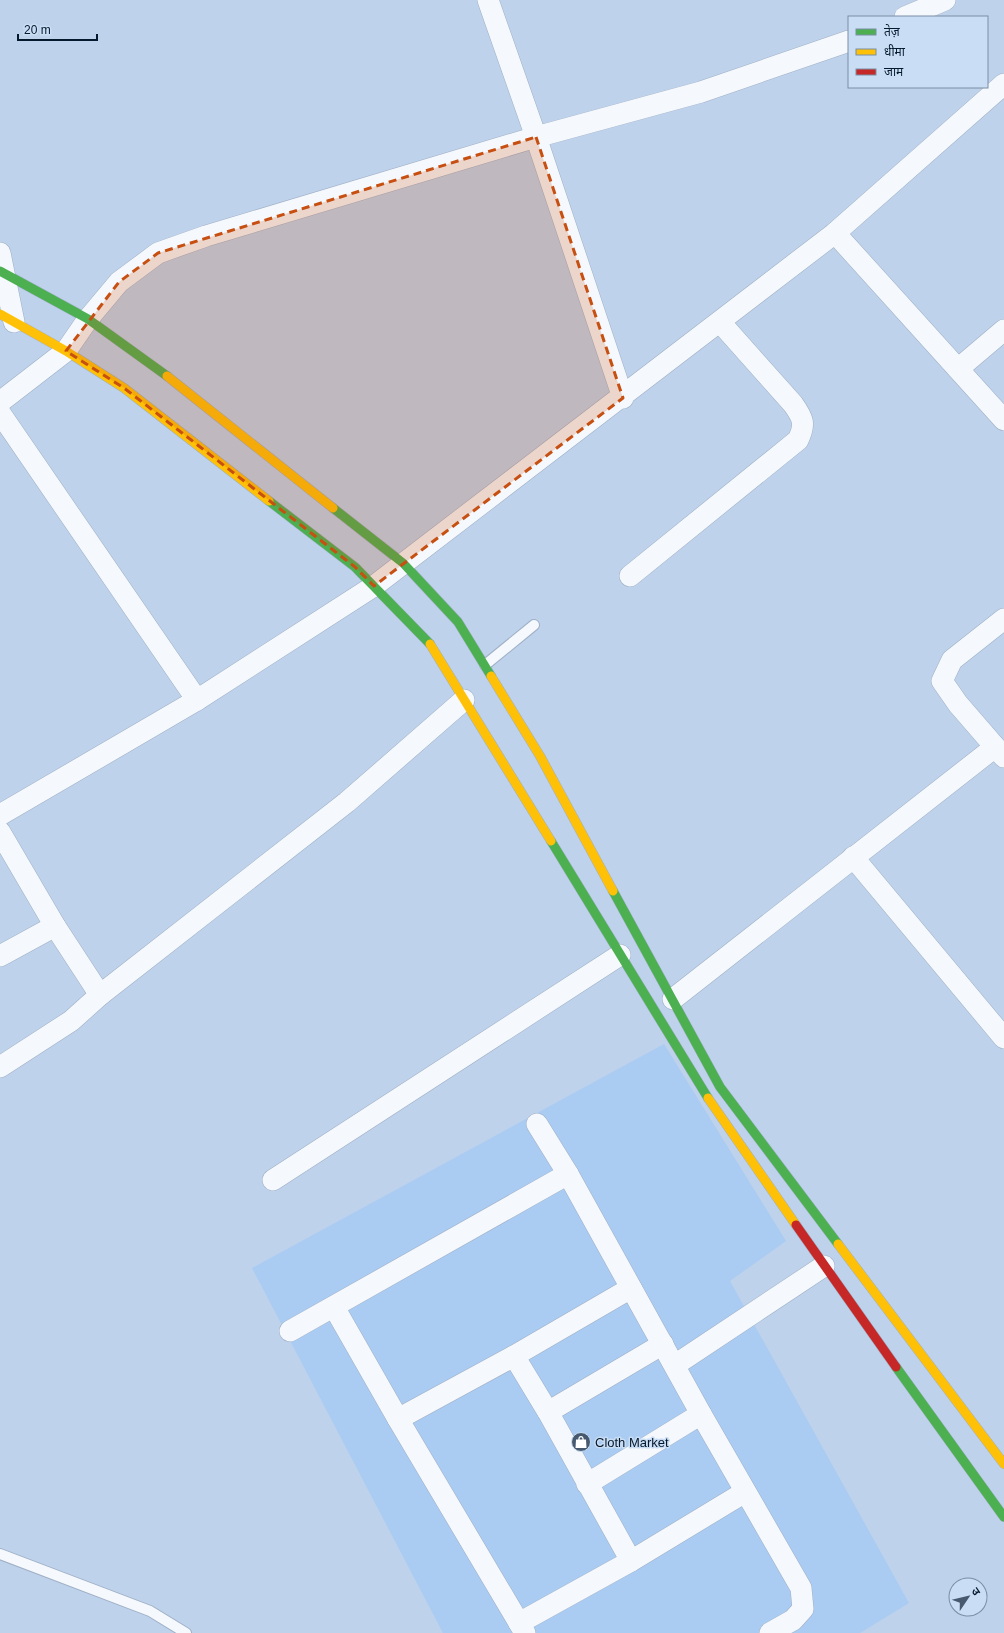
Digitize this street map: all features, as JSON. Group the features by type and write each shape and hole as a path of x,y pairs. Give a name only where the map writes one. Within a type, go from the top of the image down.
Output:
{"main road":[{"path":"2,272 88,319 144,358 403,563 458,622 540,756 720,1087 1004,1464"},
{"path":"7,318 66,351 124,388 355,567 430,644 707,1097 824,1266 1004,1516"}],"street":[{"path":"488,0 536,137 623,398"},
{"path":"907,16 945,0"},
{"path":"0,402 66,351 88,319 119,282 158,253 206,236 536,137 701,92 848,41"},
{"path":"0,814 197,700 374,586 623,398 835,233 1004,84"},
{"path":"835,233 1004,420"},
{"path":"0,253 7,318"},
{"path":"630,576 798,440 803,429 802,417 794,404 720,322"},
{"path":"958,369 1004,330"},
{"path":"0,414 197,700"},
{"path":"672,999 853,857 1000,752 958,704 942,681 952,660 1004,618"},
{"path":"0,1067 71,1021 100,995 347,802 464,700"},
{"path":"0,832 55,926 100,995"},
{"path":"853,857 1004,1038"},
{"path":"0,956 55,926"},
{"path":"273,1180 620,955"},
{"path":"537,1124 568,1174 630,1288 801,1588 802,1609 793,1620 770,1633"},
{"path":"290,1331 568,1174"},
{"path":"675,1365 824,1266"},
{"path":"398,1419 514,1356 630,1288"},
{"path":"334,1307 398,1419 522,1628 746,1492"},
{"path":"548,1412 663,1344"},
{"path":"514,1356 548,1412 631,1561"},
{"path":"587,1484 701,1414"}],"lane":[{"path":"485,665 534,625"},
{"path":"0,1554 150,1611 186,1633"}],"highlighted area":[{"path":"536,137 623,398 374,586 355,567 124,388 66,351 119,282 158,253"}],"shaded area":[{"name":"Cloth Market","path":"664,1044 786,1241 730,1281 909,1603 860,1633 443,1633 252,1268"}],"traffic: fast":[{"path":"0,271 88,319 167,376"},
{"path":"269,501 355,567 430,644"},
{"path":"333,508 403,563 458,622 491,676"},
{"path":"551,841 708,1098"},
{"path":"613,891 720,1087 838,1244"},
{"path":"896,1367 1004,1517"}],"traffic: slow":[{"path":"0,314 66,351 124,388 269,501"},
{"path":"167,376 333,508"},
{"path":"430,644 551,841"},
{"path":"491,676 540,756 613,891"},
{"path":"708,1098 796,1225"},
{"path":"838,1244 1004,1464"}],"traffic: jam":[{"path":"796,1225 896,1367"}],"place":[{"name":"Cloth Market","path":"581,1442"}]}
